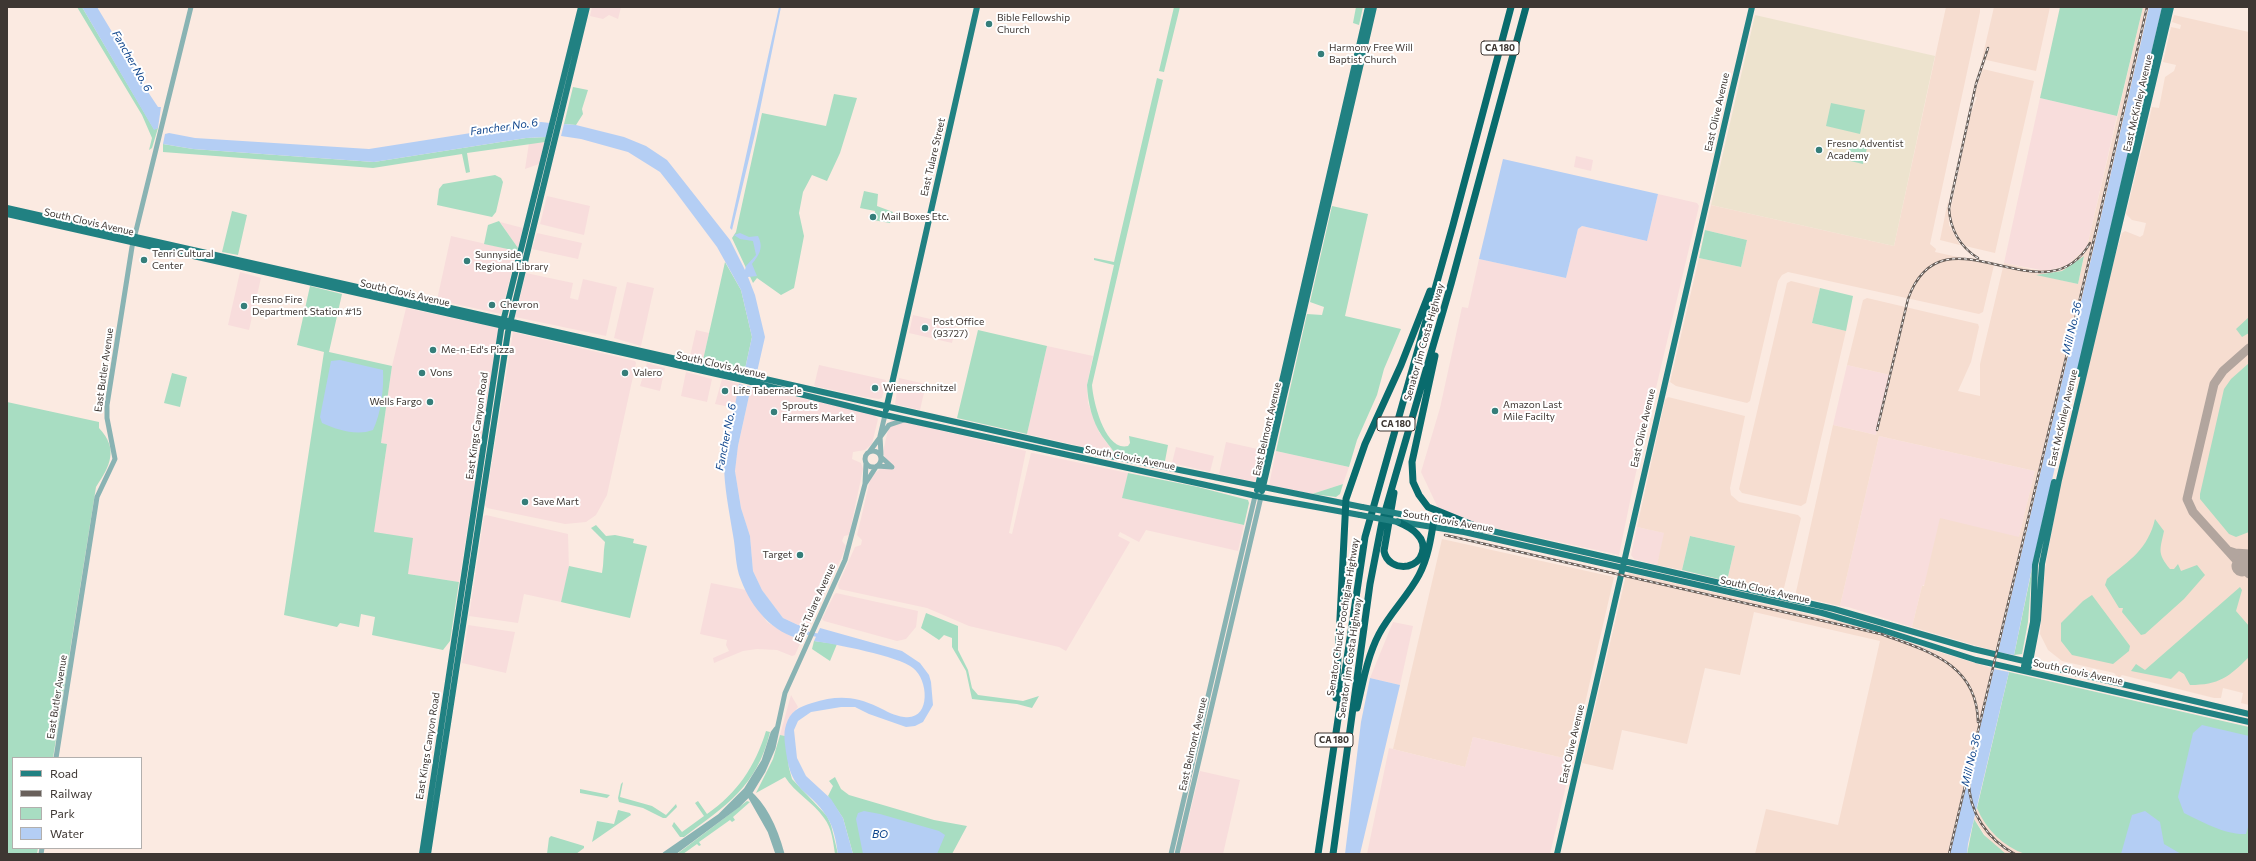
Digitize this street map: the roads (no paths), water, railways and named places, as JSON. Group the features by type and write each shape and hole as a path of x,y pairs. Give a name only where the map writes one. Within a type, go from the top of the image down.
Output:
{"highway":[{"name":"CA 180","path":"1453,225 1511,7"},
{"name":"Senator Jim Costa Highway","path":"1346,756 1373,566 1388,502 1451,284 1526,8"},
{"path":"1332,756 1341,624 1345,504 1357,463 1404,358 1453,225"},
{"name":"Senator Chuck Poochigian Highway","path":"1318,854 1365,537 1453,225"},
{"path":"1451,284 1414,452 1412,478 1417,492 1428,506 1482,529"},
{"path":"1398,522 1416,533 1423,545 1423,552 1419,559 1408,566 1397,566 1388,560 1384,546 1409,429"},
{"path":"1346,756 1371,652 1385,623 1420,575 1427,557 1433,522"},
{"name":"CA 180","path":"1333,854 1346,756"}],"main road":[{"name":"East Kings Canyon Road","path":"556,127 581,7"},
{"name":"East Kings Canyon Road","path":"438,766 443,716 502,326 587,7"},
{"name":"East Tulare Street","path":"887,406 977,7"},
{"name":"East Belmont Avenue","path":"1258,496 1368,7"},
{"name":"East Belmont Avenue","path":"1260,487 1374,7"},
{"name":"East Olive Avenue","path":"1557,854 1623,568 1643,470 1752,7"},
{"name":"East McKinley Avenue","path":"2025,672 2038,620 2039,584 2059,480 2117,223 2140,109 2165,7"},
{"name":"East McKinley Avenue","path":"2028,662 2034,622 2033,582 2040,543 2117,223 2126,199 2171,7"},
{"path":"2138,148 2136,144 2140,109"},
{"name":"East Kings Canyon Road","path":"422,854 438,766 509,327 553,136"},
{"path":"2126,199 2133,156 2131,152"},
{"name":"South Clovis Avenue","path":"7,208 502,326 692,369 751,378 761,377 1008,434 1260,487 1400,514 1433,522 1464,532 1836,617 1951,652 2025,672 2249,722"},
{"name":"South Clovis Avenue","path":"7,214 134,239 511,320 718,367 744,377"},
{"path":"565,340 570,337 579,339 582,336"},
{"path":"586,345 605,345 609,342"},
{"path":"643,357 646,355 671,360 678,358"},
{"path":"692,369 697,366 715,370 718,367"},
{"name":"South Clovis Avenue","path":"751,378 757,384 905,420 1258,496 1398,522 1433,522 1482,529 1514,536 1840,610 2000,656 2249,714"},
{"path":"757,384 762,381 781,385 786,383"},
{"name":"East Tulare Avenue","path":"885,415 887,406"},
{"path":"490,410 492,413 488,444 490,448"},
{"path":"963,432 968,429 992,434 1008,434"},
{"path":"1147,471 1152,468 1177,474 1193,473"},
{"path":"1173,477 1188,476 1208,480 1214,477"},
{"path":"1464,532 1480,533 1510,539 1514,536"},
{"path":"2039,584 2037,581 2040,543"},
{"path":"428,854 434,817 432,808 438,766"}],"street":[{"name":"East Butler Avenue","path":"56,757 97,497 115,459 115,449 107,418 107,405 134,239 191,7"},
{"name":"East Tulare Avenue","path":"865,484 881,462 880,436 885,415"},
{"path":"880,436 889,425 905,420"},
{"name":"East Tulare Avenue","path":"747,792 764,761 772,733 776,729 785,693 850,547 865,484 865,457 880,436"},
{"path":"866,463 871,467 892,467 877,452 870,451"},
{"name":"East Belmont Avenue","path":"1171,854 1258,496"},
{"name":"East Belmont Avenue","path":"1177,854 1258,496"},
{"path":"665,854 720,816 747,792"},
{"path":"672,854 718,822 747,792"},
{"path":"747,792 770,831 778,854"},
{"path":"747,792 754,796 766,815 782,854"}],"water":[{"path":"82,7 97,7 150,95 158,107 161,107 158,128 154,130"},
{"path":"779,7 781,7 755,134 732,230 730,228"},
{"path":"2149,7 2162,7 2035,553 2014,655 1998,652 2096,238"},
{"path":"541,122 550,123 546,137 526,138 374,162 193,149 163,144 165,134 169,133 195,138 369,149"},
{"path":"564,124 576,125 624,137 646,146 667,160 730,240 745,270 746,266 756,255 753,241 740,239 734,235 740,233 749,237 758,236 761,248 757,258 752,264 757,276 748,277 755,295 765,337 757,372 745,369 752,337 741,290 717,247 675,191 660,172 628,152 581,139 561,136"},
{"path":"1503,159 1658,194 1647,241 1582,226 1578,229 1566,278 1479,259"},
{"path":"340,360 383,370 381,401 378,417 373,430 367,432 354,432 334,428 322,423 320,417 331,361"},
{"path":"739,384 751,387 738,446 735,471 741,508 750,536 753,571 762,590 783,618 798,625 809,626 802,639 791,636 764,618 745,590 738,569 726,489 724,462"},
{"path":"820,628 902,651 920,663 929,675 931,682 933,705 923,722 915,726 906,727 869,714 855,707 841,707 811,712 798,721 794,730 797,758 806,776 831,799 843,818 853,854 838,854 833,830 827,817 820,807 797,784 792,776 785,742 785,732 788,720 796,710 803,706 821,700 838,698 854,699 870,703 897,716 913,717 919,713 923,706 925,698 924,690 922,681 918,674 913,668 906,664 866,651 814,641"},
{"path":"1994,669 2009,672 1968,844 1967,854 1950,854"},
{"path":"1370,678 1400,685 1360,854 1345,854 1361,722"},
{"path":"2202,725 2249,736 2249,824 2246,834 2238,834 2222,830 2184,813 2178,797 2193,733"},
{"name":"BO","path":"864,811 880,814 939,831 945,835 937,854 863,854 856,819 858,813"},
{"path":"2145,811 2160,822 2164,844 2181,854 2121,854 2132,815"}],"waterway":[{"name":"Fancher No. 6","path":"802,632 821,636"}],"railway":[{"path":"1949,854 2098,222 2147,7"},
{"path":"1978,258 1972,254 1957,237 1951,223 1949,208 1976,84 1988,48"},
{"path":"1877,430 1908,299 1924,272 1945,260 1969,259 2021,270 2047,272 2070,264 2090,243"},
{"path":"1445,535 1881,634 1932,654 1946,662 1959,673 1969,686 1975,702 1978,722"},
{"path":"1969,780 1972,803 1982,824 1996,841 2015,854"}],"place":[{"name":"Bible Fellowship Church","path":"989,24"},
{"name":"Harmony Free Will Baptist Church","path":"1321,54"},
{"name":"Fresno Adventist Academy","path":"1819,150"},
{"name":"Mail Boxes Etc.","path":"873,217"},
{"name":"Tenri Cultural Center","path":"144,260"},
{"name":"Sunnyside Regional Library","path":"467,261"},
{"name":"Chevron","path":"492,305"},
{"name":"Fresno Fire Department Station #15","path":"244,306"},
{"name":"Post Office (93727)","path":"925,328"},
{"name":"Me-n-Ed's Pizza","path":"433,350"},
{"name":"Vons","path":"422,373"},
{"name":"Valero","path":"625,373"},
{"name":"Wienerschnitzel","path":"875,388"},
{"name":"Life Tabernacle","path":"725,391"},
{"name":"Wells Fargo","path":"430,402"},
{"name":"Amazon Last Mile Facilty","path":"1495,411"},
{"name":"Sprouts Farmers Market","path":"774,412"},
{"name":"Save Mart","path":"525,502"},
{"name":"Target","path":"800,555"}],"water label":[{"name":"Mill No. 36","path":"2072,328"},
{"name":"Mill No. 36","path":"1971,760"}]}
